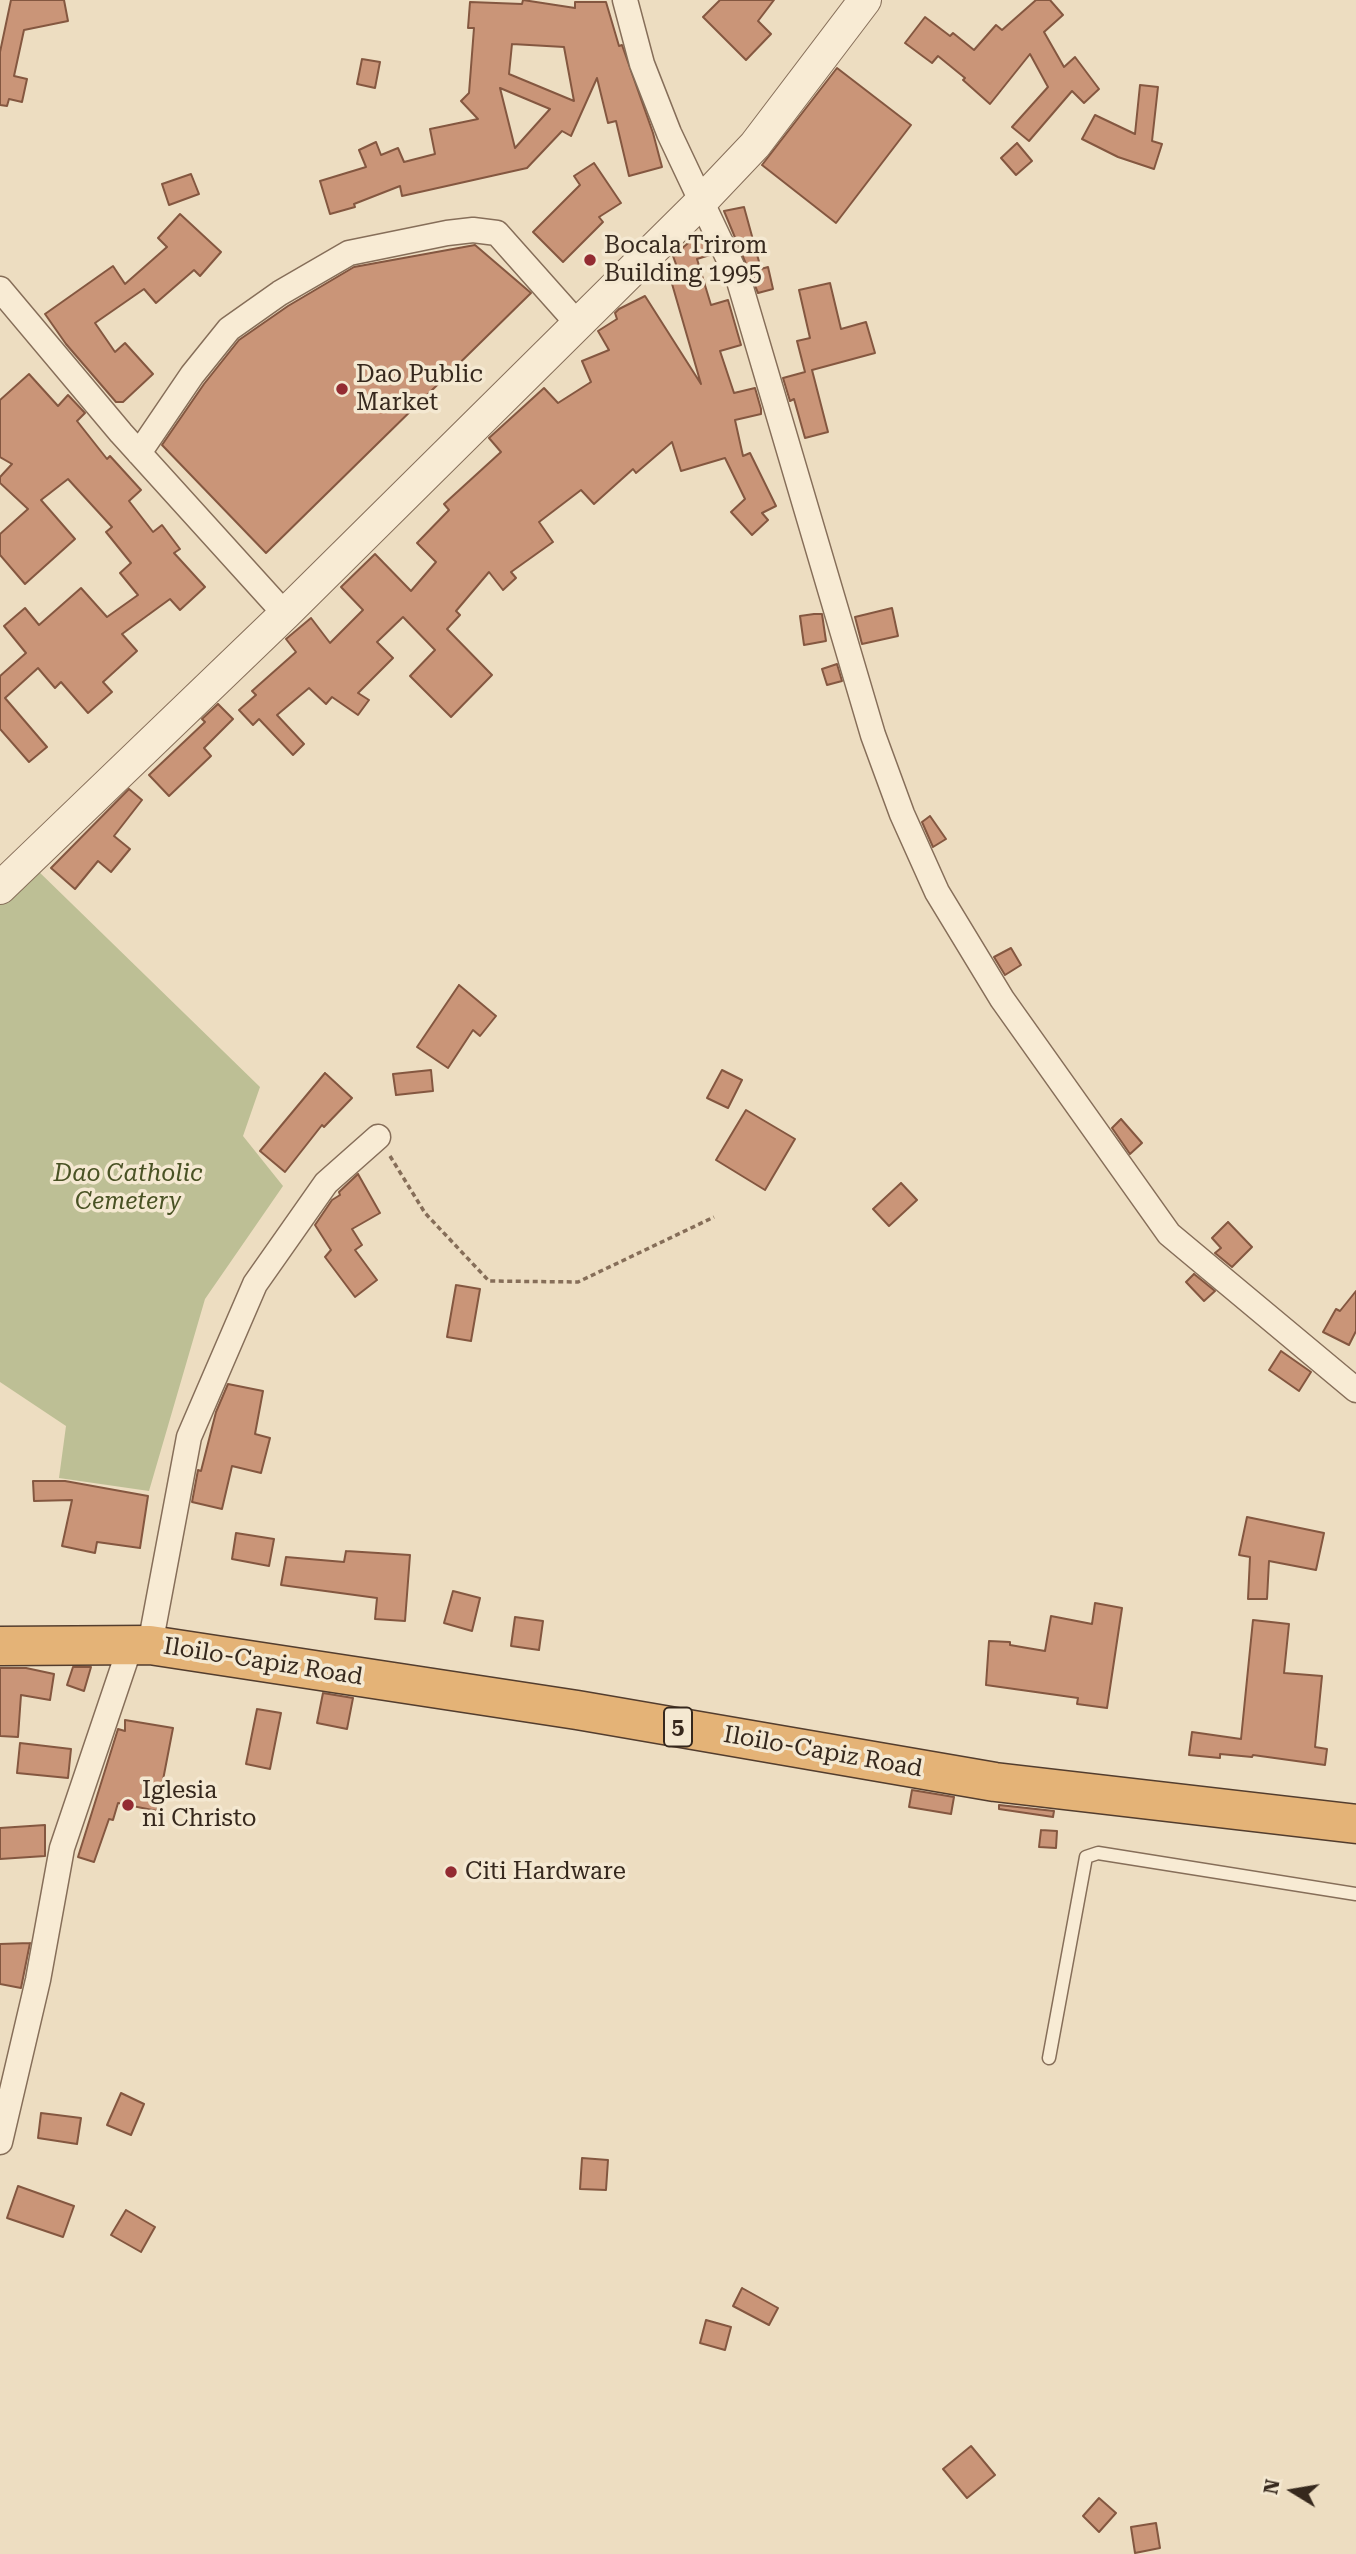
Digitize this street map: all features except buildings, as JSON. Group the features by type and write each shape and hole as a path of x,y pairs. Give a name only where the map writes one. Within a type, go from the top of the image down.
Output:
{"highway":[{"name":"Iloilo-Capiz Road","path":"0,1646 141,1644 577,1710 995,1782 1356,1824"}],"street":[{"path":"625,0 642,64 700,203 739,281 873,734 902,814 937,892 1002,999 1170,1234 1356,1390"},
{"path":"0,888 285,614 700,203 755,145 865,0"},
{"path":"139,453 192,375 229,329 280,293 349,253 447,233 473,230 497,233 578,324"},
{"path":"0,289 139,453 285,614"},
{"path":"0,2142 38,1980 62,1848 141,1644 189,1437 254,1284 326,1182 378,1137"}],"lane":[{"path":"1049,2058 1086,1857 1098,1853 1356,1894"}],"path":[{"path":"378,1137 425,1213 489,1281 578,1282 714,1217"}],"green space":[{"name":"Dao Catholic Cemetery","path":"33,866 260,1087 243,1136 283,1186 205,1299 149,1491 59,1478 66,1426 0,1382 0,900"}],"place":[{"name":"Bocala Trirom Building 1995","path":"590,260"},
{"name":"Dao Public Market","path":"342,389"},
{"name":"Iglesia ni Christo","path":"128,1805"},
{"name":"Citi Hardware","path":"451,1872"}]}
